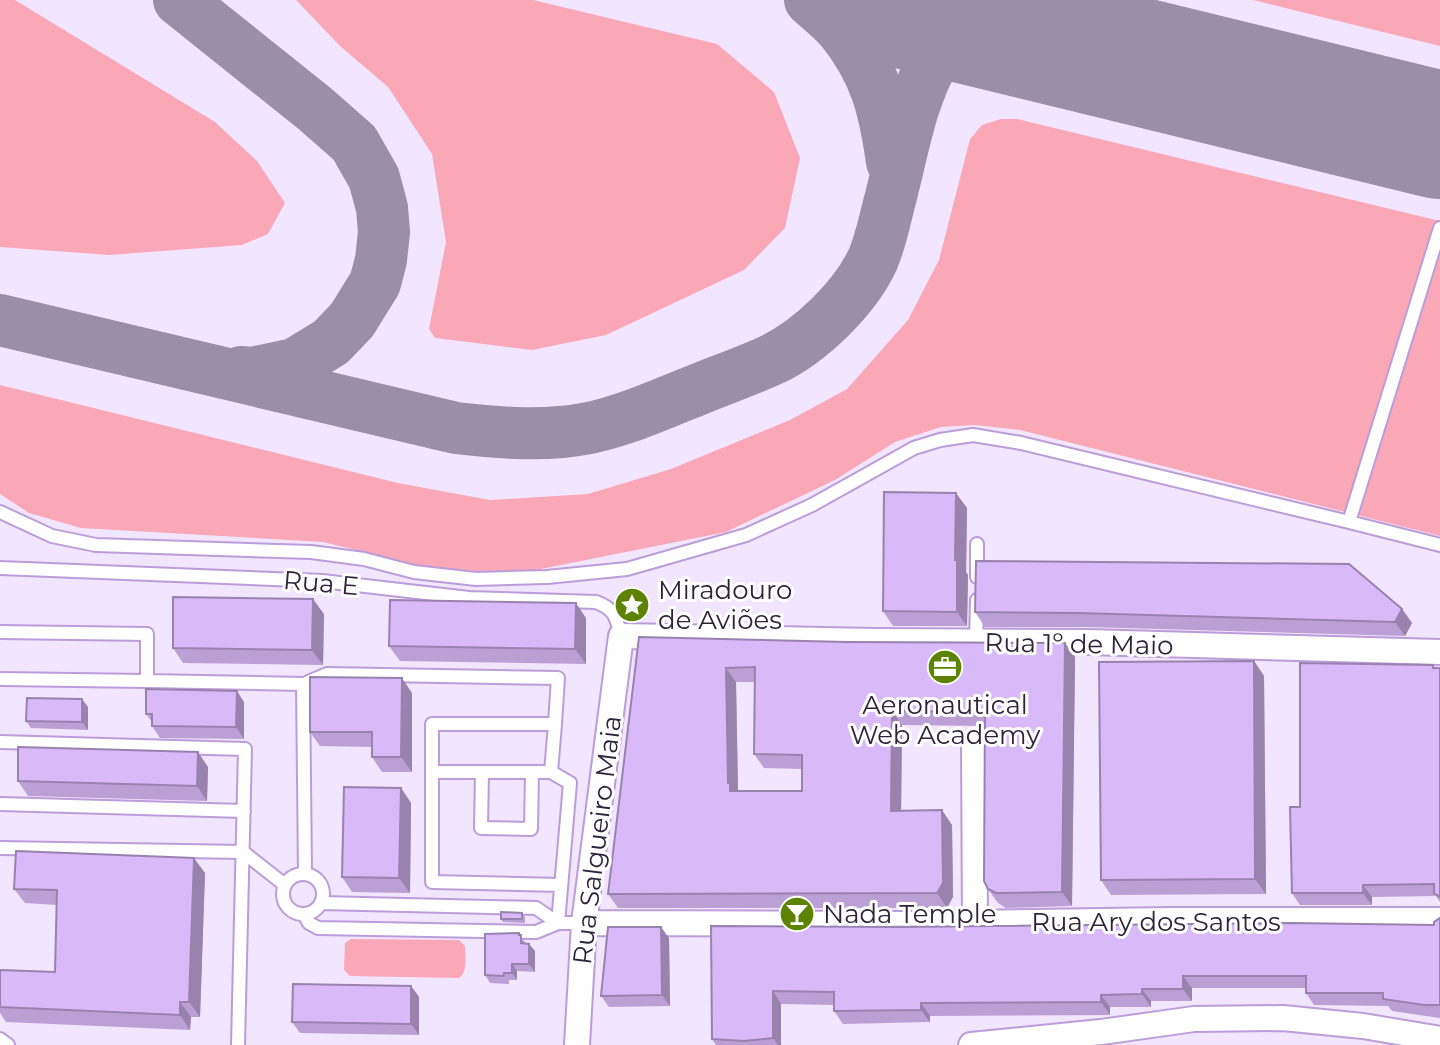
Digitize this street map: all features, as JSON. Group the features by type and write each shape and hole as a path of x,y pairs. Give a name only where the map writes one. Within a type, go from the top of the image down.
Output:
{"street":[{"name":"Rua 1º de Maio","path":"621,636 976,643 1088,642 1440,652"},
{"name":"Rua Salgueiro Maia","path":"577,1045 584,923 621,636"},
{"path":"974,745 975,923"},
{"name":"Rua Ary dos Santos","path":"584,923 1440,920"},
{"path":"971,1045 1194,1019 1283,1018 1363,1026 1440,1039"}],"lane":[{"path":"1349,522 1440,228"},
{"path":"0,512 52,536 96,545 311,552 364,559 414,572 476,579 547,577 627,569 746,535 812,505 914,448 973,435 1021,443 1440,545"},
{"path":"976,643 977,544"},
{"name":"Rua E","path":"0,568 322,581 469,598 596,602 607,606 615,614 621,636"},
{"path":"0,632 147,634 147,681"},
{"path":"0,679 303,684 327,674 558,678 551,772"},
{"path":"303,684 305,873"},
{"path":"555,724 432,724 432,882 561,885"},
{"path":"0,742 245,749 238,1045"},
{"path":"432,772 551,772 570,783 558,923"},
{"path":"482,772 481,828 519,829 531,829 532,772"},
{"path":"0,804 244,811"},
{"path":"0,848 243,852 285,885"},
{"path":"305,873 319,881 323,897 317,909 304,914 289,908 283,897 285,885 292,877 305,873"},
{"path":"321,903 536,908 558,923"},
{"path":"304,914 309,923 318,928 536,932 558,923 584,923"},
{"path":"0,1039 8,1045"}],"shaded area":[{"path":"0,0 15,0 215,122 257,161 285,203 268,234 242,245 109,255 0,247"},
{"path":"296,0 533,0 717,44 774,92 800,158 785,228 744,270 606,335 532,350 435,338 429,329 446,242 432,154 388,87 340,46"},
{"path":"1253,0 1440,0 1440,46 1269,4"},
{"path":"1001,119 1017,119 1440,221 1440,536 1020,430 975,425 941,427 895,442 835,480 726,532 526,572 421,566 323,542 81,528 29,513 0,494 0,385 398,483 490,500 588,494 671,469 790,420 847,389 908,320 939,260 970,139 982,125"},
{"path":"351,939 459,940 465,946 465,968 459,978 350,976 344,970 345,943"}],"building":[{"path":"884,492 956,493 957,612 883,611"},
{"path":"976,561 1349,564 1402,609 1395,622 975,612"},
{"path":"173,597 313,599 312,650 173,648"},
{"path":"390,600 576,603 575,649 389,646"},
{"path":"639,637 1065,643 1062,892 996,893 988,889 984,881 985,712 892,711 891,811 942,810 943,883 937,893 608,894","holes":["755,667 754,754 802,755 802,791 730,791 726,668"]},
{"path":"1254,661 1255,879 1101,880 1099,662"},
{"path":"1300,663 1433,665 1433,668 1440,668 1440,897 1434,893 1434,884 1363,885 1363,893 1292,893 1290,807 1300,807"},
{"path":"310,677 402,678 401,757 372,757 372,732 310,732"},
{"path":"146,689 237,691 236,727 152,726 152,714 146,714"},
{"path":"27,698 82,699 82,722 26,721"},
{"path":"18,747 198,752 197,786 18,781"},
{"path":"344,787 401,788 399,878 342,877"},
{"path":"16,851 194,858 189,1002 180,1002 180,1015 0,1007 0,970 55,972 57,890 14,889"},
{"path":"501,912 522,913 522,919 501,919"},
{"path":"1440,918 1440,1005 1383,999 1383,993 1306,993 1306,976 1183,976 1183,989 1142,989 1142,994 1101,995 1101,1002 921,1003 921,1010 834,1011 834,992 773,991 773,1038 744,1041 712,1039 711,926 1434,925"},
{"path":"608,927 661,927 662,995 601,996"},
{"path":"519,933 521,943 529,944 529,964 512,964 512,973 504,973 503,976 485,975 485,934"},
{"path":"293,984 411,986 411,1024 292,1022"}],"taxiway":[{"path":"179,0 354,143 374,178 382,208 384,232 375,283 352,320 331,342 295,364 252,373 241,372"},
{"path":"810,0 838,26 863,61 882,109 892,162"},
{"path":"0,320 456,428 539,433 572,431 615,421 771,360 801,342 843,303 865,274 876,252 908,126 927,73 948,40 991,0"}],"runway":[{"path":"886,0 1440,135"}],"place":[{"name":"Miradouro de Aviões","path":"632,605"},
{"name":"Aeronautical Web Academy","path":"945,667"},
{"name":"Nada Temple","path":"797,914"}]}
